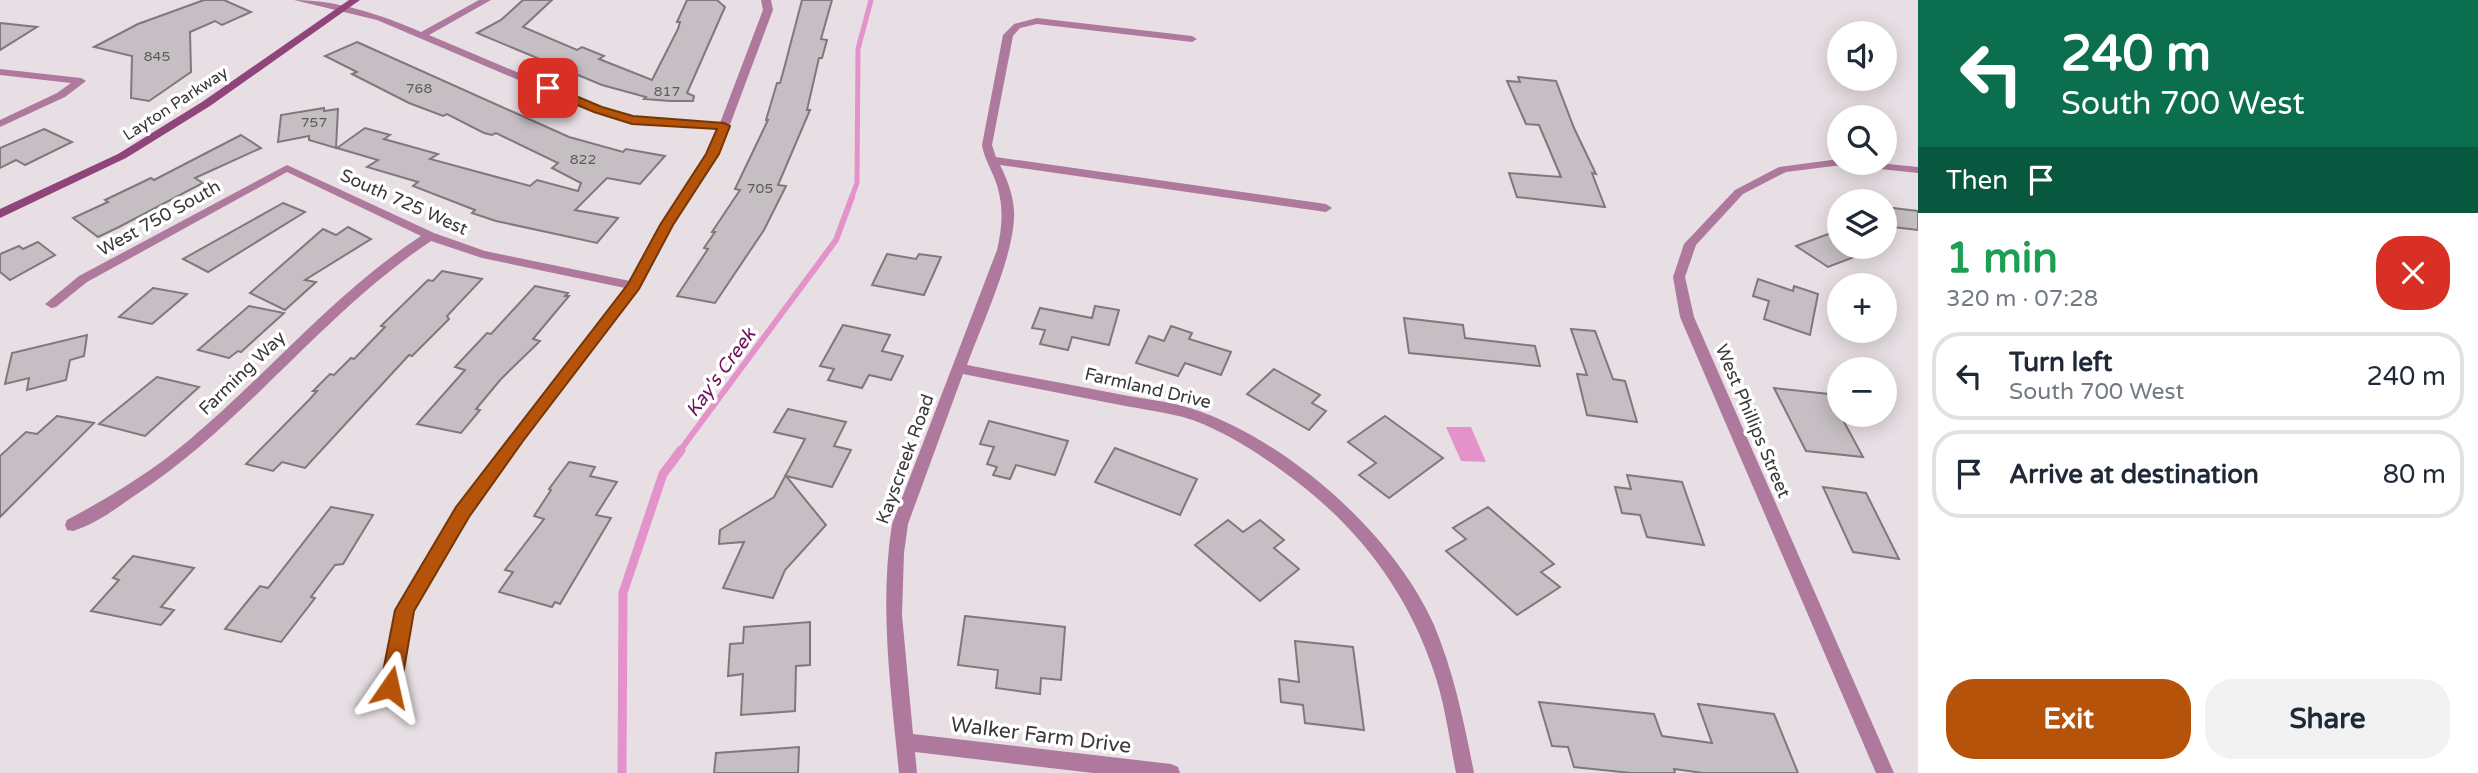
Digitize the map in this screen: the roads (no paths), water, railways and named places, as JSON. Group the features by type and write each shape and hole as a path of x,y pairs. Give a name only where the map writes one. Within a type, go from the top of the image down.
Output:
{"main road":[{"name":"Layton Parkway","path":"0,214 122,156 206,104 355,0"}],"street":[{"path":"299,0 380,18 598,110 632,120 724,126"},
{"path":"423,35 485,0"},
{"path":"390,687 405,610 463,512 517,437 634,286 667,225 713,154 768,10 766,0"},
{"path":"1192,39 1037,21 1017,26 1007,35 987,145 991,160 1326,208"},
{"path":"0,72 80,81 61,95 0,124"},
{"name":"Kayscreek Road","path":"908,773 893,593 893,556 900,524 1003,250 1010,222 1007,195 991,160"},
{"name":"West Phillips Street","path":"1827,164 1783,169 1739,192 1690,244 1679,277 1687,317 1885,773"},
{"name":"South 725 West","path":"286,168 430,236 482,254 634,286"},
{"name":"West 750 South","path":"51,304 83,279 286,168"},
{"path":"1897,168 1918,170"},
{"name":"Farming Way","path":"73,525 128,494 175,460 211,430 382,268 430,236"},
{"name":"Farmland Drive","path":"958,368 1188,413 1224,427 1266,450 1305,478 1350,518 1379,551 1407,590 1428,631 1443,670 1465,773"},
{"name":"Walker Farm Drive","path":"905,742 1171,773"}],"waterway":[{"name":"Kay's Creek","path":"851,199 857,183 858,49 871,0"},
{"name":"Kay's Creek","path":"679,452 836,240 852,197"},
{"name":"Kay's Creek","path":"622,773 623,593 663,474 681,450"}]}
